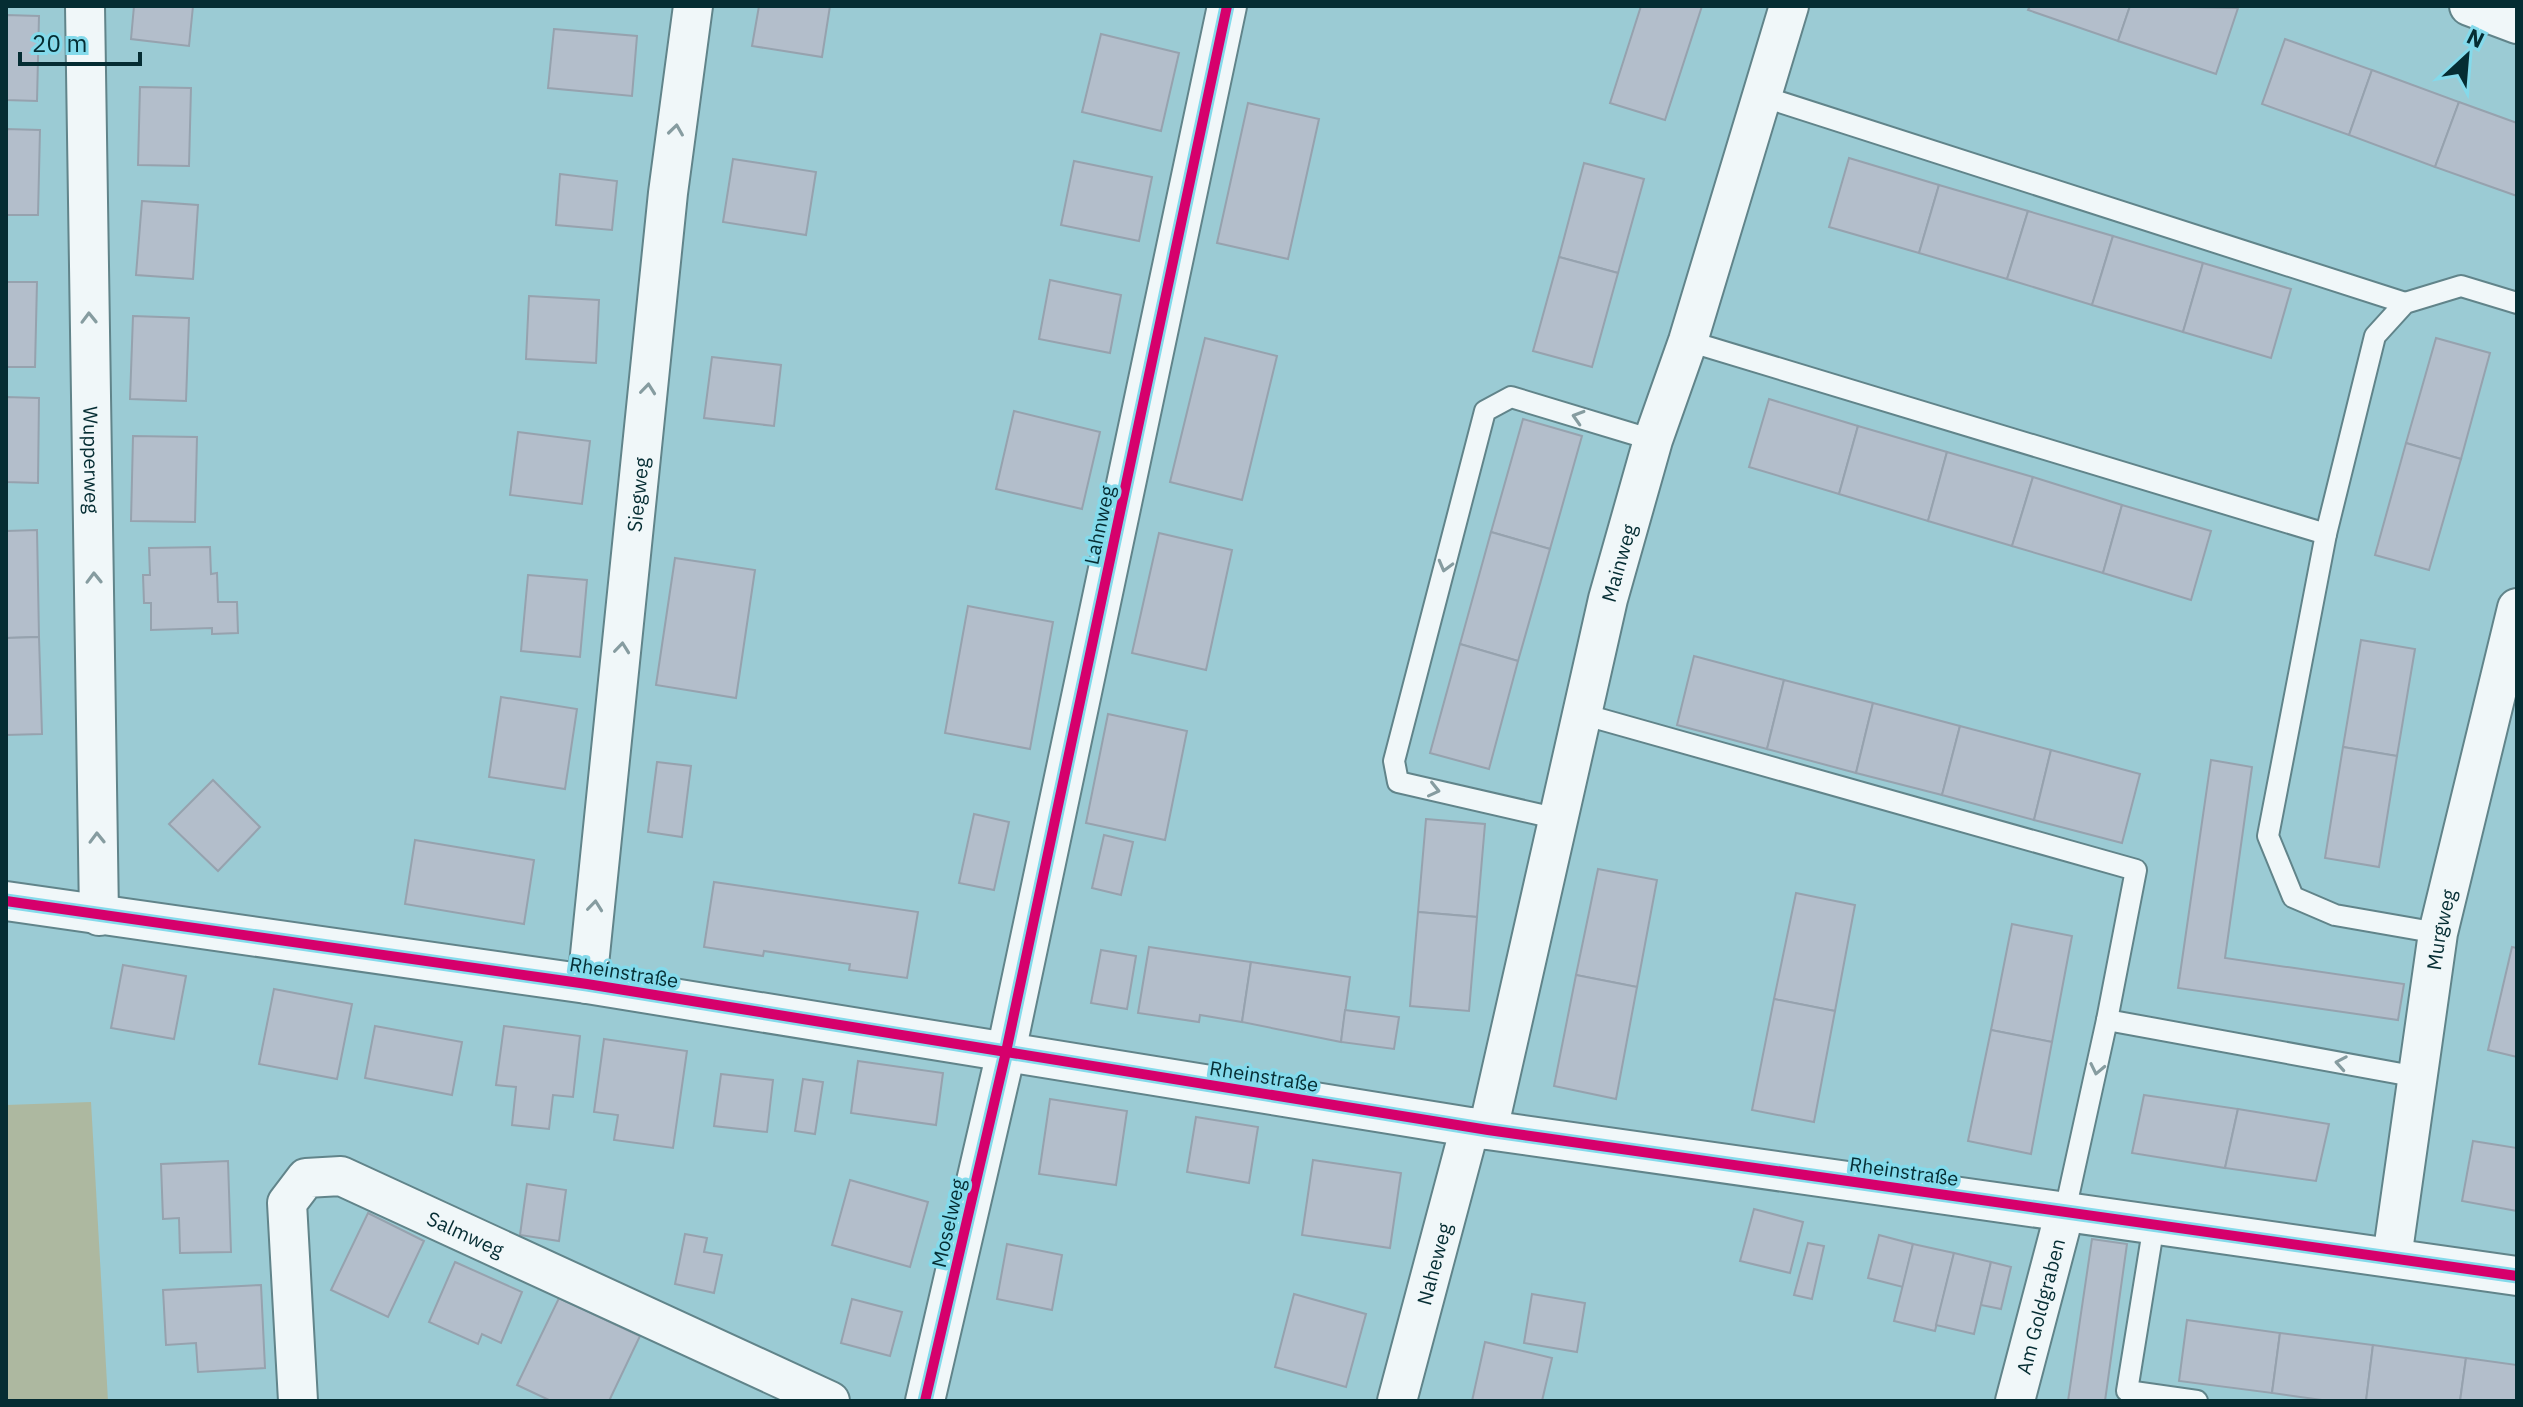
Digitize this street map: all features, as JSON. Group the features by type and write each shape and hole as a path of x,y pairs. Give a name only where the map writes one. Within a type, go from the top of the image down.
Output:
{"street":[{"name":"Wupperweg","path":"85,6 99,916"},
{"name":"Siegweg","path":"587,984 668,193 693,6"},
{"name":"Lahnweg","path":"1006,1052 1227,6"},
{"name":"Mainweg","path":"1479,1128 1559,819 1608,599 1653,440 1688,341 1789,6"},
{"path":"2469,6 2517,24"},
{"name":"Murgweg","path":"2392,1258 2438,933 2517,608"},
{"name":"Rheinstraße","path":"6,901 587,984 1479,1128 2517,1276"},
{"name":"Moselweg","path":"925,1401 1006,1052"},
{"name":"Naheweg","path":"1397,1401 1479,1128"},
{"name":"Salmweg","path":"298,1401 287,1203 306,1178 341,1176 830,1401"},
{"name":"Am Goldgraben","path":"2015,1401 2065,1211"}],"lane":[{"path":"1761,96 2405,303"},
{"path":"2438,933 2335,915 2293,897 2268,836 2326,534 2375,336 2405,303 2461,286 2517,303"},
{"path":"1688,341 2326,534"},
{"path":"1559,819 1398,782 1394,761 1485,411 1511,397 1653,440"},
{"path":"1582,714 2136,870 2065,1211"},
{"path":"2107,1020 2418,1077"},
{"path":"2154,1224 2127,1391 2197,1401"}],"green space":[{"path":"91,1102 108,1401 6,1401 6,1105"}],"building":[{"path":"134,6 193,6 189,46 131,39"},
{"path":"759,6 830,6 822,57 752,46"},
{"path":"1641,6 1702,6 1665,120 1610,103"},
{"path":"2030,6 2130,6 2118,41 2028,10"},
{"path":"2130,6 2238,8 2216,74 2118,41"},
{"path":"6,15 39,16 37,101 6,100"},
{"path":"554,29 637,36 632,96 548,88"},
{"path":"1101,34 1179,53 1161,131 1082,112"},
{"path":"2285,39 2372,70 2349,135 2262,104"},
{"path":"2372,70 2459,102 2435,167 2349,135"},
{"path":"140,87 191,88 189,166 138,165"},
{"path":"2459,102 2517,123 2517,196 2435,167"},
{"path":"1248,103 1319,119 1288,259 1217,243"},
{"path":"6,129 40,130 38,215 6,215"},
{"path":"1849,158 1939,185 1919,253 1829,227"},
{"path":"733,159 816,172 806,235 723,222"},
{"path":"1074,161 1152,177 1139,241 1061,225"},
{"path":"1584,163 1644,179 1618,273 1559,257"},
{"path":"560,174 617,181 612,230 556,225"},
{"path":"1939,185 2028,211 2007,279 1919,253"},
{"path":"142,201 198,205 193,279 136,275"},
{"path":"2028,211 2113,236 2092,305 2007,279"},
{"path":"2113,236 2203,263 2183,332 2092,305"},
{"path":"1559,257 1618,273 1592,367 1533,351"},
{"path":"2203,263 2291,289 2271,358 2183,332"},
{"path":"1050,280 1121,295 1110,353 1039,339"},
{"path":"6,282 37,282 35,367 6,367"},
{"path":"529,296 599,300 596,363 526,359"},
{"path":"133,316 189,318 186,401 130,399"},
{"path":"1205,338 1277,356 1242,500 1170,482"},
{"path":"2436,338 2490,353 2461,459 2406,443"},
{"path":"712,357 781,365 774,426 704,418"},
{"path":"6,397 39,398 38,483 6,482"},
{"path":"1769,399 1858,426 1839,494 1749,467"},
{"path":"1014,411 1100,432 1082,509 996,489"},
{"path":"1523,419 1582,436 1550,549 1491,532"},
{"path":"1858,426 1947,452 1928,521 1839,494"},
{"path":"518,432 590,441 582,504 510,495"},
{"path":"133,436 197,437 195,522 131,521"},
{"path":"2406,443 2461,459 2429,570 2375,555"},
{"path":"1947,452 2033,477 2012,546 1928,521"},
{"path":"2033,477 2122,505 2103,573 2012,546"},
{"path":"2122,505 2211,531 2191,600 2103,573"},
{"path":"37,530 39,637 6,638 6,531"},
{"path":"1491,532 1550,549 1518,661 1460,644"},
{"path":"1159,533 1232,550 1206,670 1132,653"},
{"path":"210,547 211,574 217,573 218,602 237,602 238,633 212,634 212,628 151,630 151,603 144,603 143,575 150,575 149,548"},
{"path":"675,558 755,570 736,698 656,685"},
{"path":"528,575 587,580 580,657 521,651"},
{"path":"968,606 1053,622 1030,749 945,733"},
{"path":"39,637 42,734 6,735 6,638"},
{"path":"2361,640 2415,649 2397,756 2343,747"},
{"path":"1460,644 1518,661 1489,769 1430,753"},
{"path":"1694,656 1784,680 1767,749 1677,725"},
{"path":"1784,680 1873,703 1856,773 1767,749"},
{"path":"501,697 577,709 565,789 489,777"},
{"path":"1873,703 1960,726 1942,795 1856,773"},
{"path":"1108,714 1187,731 1165,840 1086,823"},
{"path":"1960,726 2051,750 2034,820 1942,795"},
{"path":"2343,747 2397,756 2379,867 2325,858"},
{"path":"2051,750 2140,774 2122,843 2034,820"},
{"path":"2211,760 2252,767 2225,958 2404,984 2398,1020 2178,988"},
{"path":"657,762 691,766 682,837 648,832"},
{"path":"213,780 260,827 218,871 169,824"},
{"path":"974,814 1009,822 994,890 959,883"},
{"path":"1426,819 1485,824 1477,917 1418,912"},
{"path":"1104,835 1133,842 1121,895 1092,888"},
{"path":"415,840 534,860 524,924 405,904"},
{"path":"1598,869 1657,880 1637,987 1576,975"},
{"path":"714,882 918,912 907,978 849,970 850,964 764,951 763,956 704,947"},
{"path":"1796,893 1855,905 1835,1011 1774,999"},
{"path":"1418,912 1477,917 1469,1011 1410,1006"},
{"path":"2012,924 2072,936 2052,1042 1991,1030"},
{"path":"1149,947 1251,962 1242,1022 1200,1015 1199,1022 1138,1013"},
{"path":"2512,947 2517,948 2517,1057 2488,1050"},
{"path":"1101,950 1136,956 1127,1009 1091,1003"},
{"path":"1251,962 1350,977 1341,1042 1242,1022"},
{"path":"123,965 186,976 174,1039 111,1028"},
{"path":"1576,975 1637,987 1616,1099 1554,1086"},
{"path":"274,989 352,1004 337,1079 259,1064"},
{"path":"1774,999 1835,1011 1814,1122 1752,1110"},
{"path":"1345,1010 1399,1017 1394,1049 1341,1042"},
{"path":"375,1026 462,1042 452,1095 365,1078"},
{"path":"504,1026 580,1036 573,1097 553,1095 549,1129 512,1125 516,1087 496,1085"},
{"path":"1991,1030 2052,1042 2031,1154 1968,1141"},
{"path":"604,1039 687,1051 673,1148 614,1140 618,1115 594,1112"},
{"path":"858,1061 943,1073 936,1125 851,1113"},
{"path":"721,1074 773,1080 767,1132 714,1126"},
{"path":"803,1079 823,1082 815,1134 795,1131"},
{"path":"2144,1095 2238,1109 2225,1168 2132,1153"},
{"path":"1050,1099 1127,1111 1116,1185 1039,1174"},
{"path":"2238,1109 2329,1124 2316,1181 2225,1168"},
{"path":"1196,1117 1258,1127 1249,1183 1187,1172"},
{"path":"2473,1141 2517,1148 2517,1211 2462,1201"},
{"path":"1313,1160 1401,1173 1390,1248 1302,1235"},
{"path":"228,1161 231,1252 180,1253 179,1218 163,1219 161,1164"},
{"path":"850,1180 928,1202 910,1267 832,1245"},
{"path":"527,1184 566,1190 559,1241 520,1235"},
{"path":"1754,1209 1803,1222 1790,1273 1740,1261"},
{"path":"368,1213 424,1241 388,1317 331,1290"},
{"path":"685,1234 707,1238 704,1252 722,1255 714,1293 675,1284"},
{"path":"1879,1235 1913,1244 1903,1287 1868,1278"},
{"path":"2092,1239 2127,1244 2105,1401 2068,1401"},
{"path":"1808,1243 1824,1246 1812,1299 1794,1295"},
{"path":"1007,1244 1062,1255 1052,1310 997,1299"},
{"path":"1913,1244 1954,1253 1935,1331 1894,1321"},
{"path":"1954,1253 1991,1262 1974,1334 1936,1325"},
{"path":"455,1262 522,1292 501,1343 482,1334 478,1344 429,1322"},
{"path":"1991,1262 2011,1267 2001,1309 1981,1305"},
{"path":"261,1285 265,1368 198,1372 196,1343 166,1345 163,1290"},
{"path":"1294,1294 1366,1314 1346,1387 1275,1367"},
{"path":"1532,1294 1585,1303 1577,1352 1524,1343"},
{"path":"559,1298 640,1336 609,1401 551,1401 517,1385"},
{"path":"852,1299 902,1312 890,1356 841,1343"},
{"path":"2187,1320 2280,1333 2272,1393 2179,1381"},
{"path":"2280,1333 2373,1345 2366,1401 2329,1401 2272,1393"},
{"path":"1485,1342 1552,1358 1542,1401 1472,1401"},
{"path":"2373,1345 2466,1358 2460,1401 2366,1401"},
{"path":"2466,1358 2517,1365 2517,1401 2460,1401"}],"cycle path":[{"path":"925,1401 1006,1052 1227,6"},
{"path":"6,901 587,984 1488,1130 2517,1276"}]}
